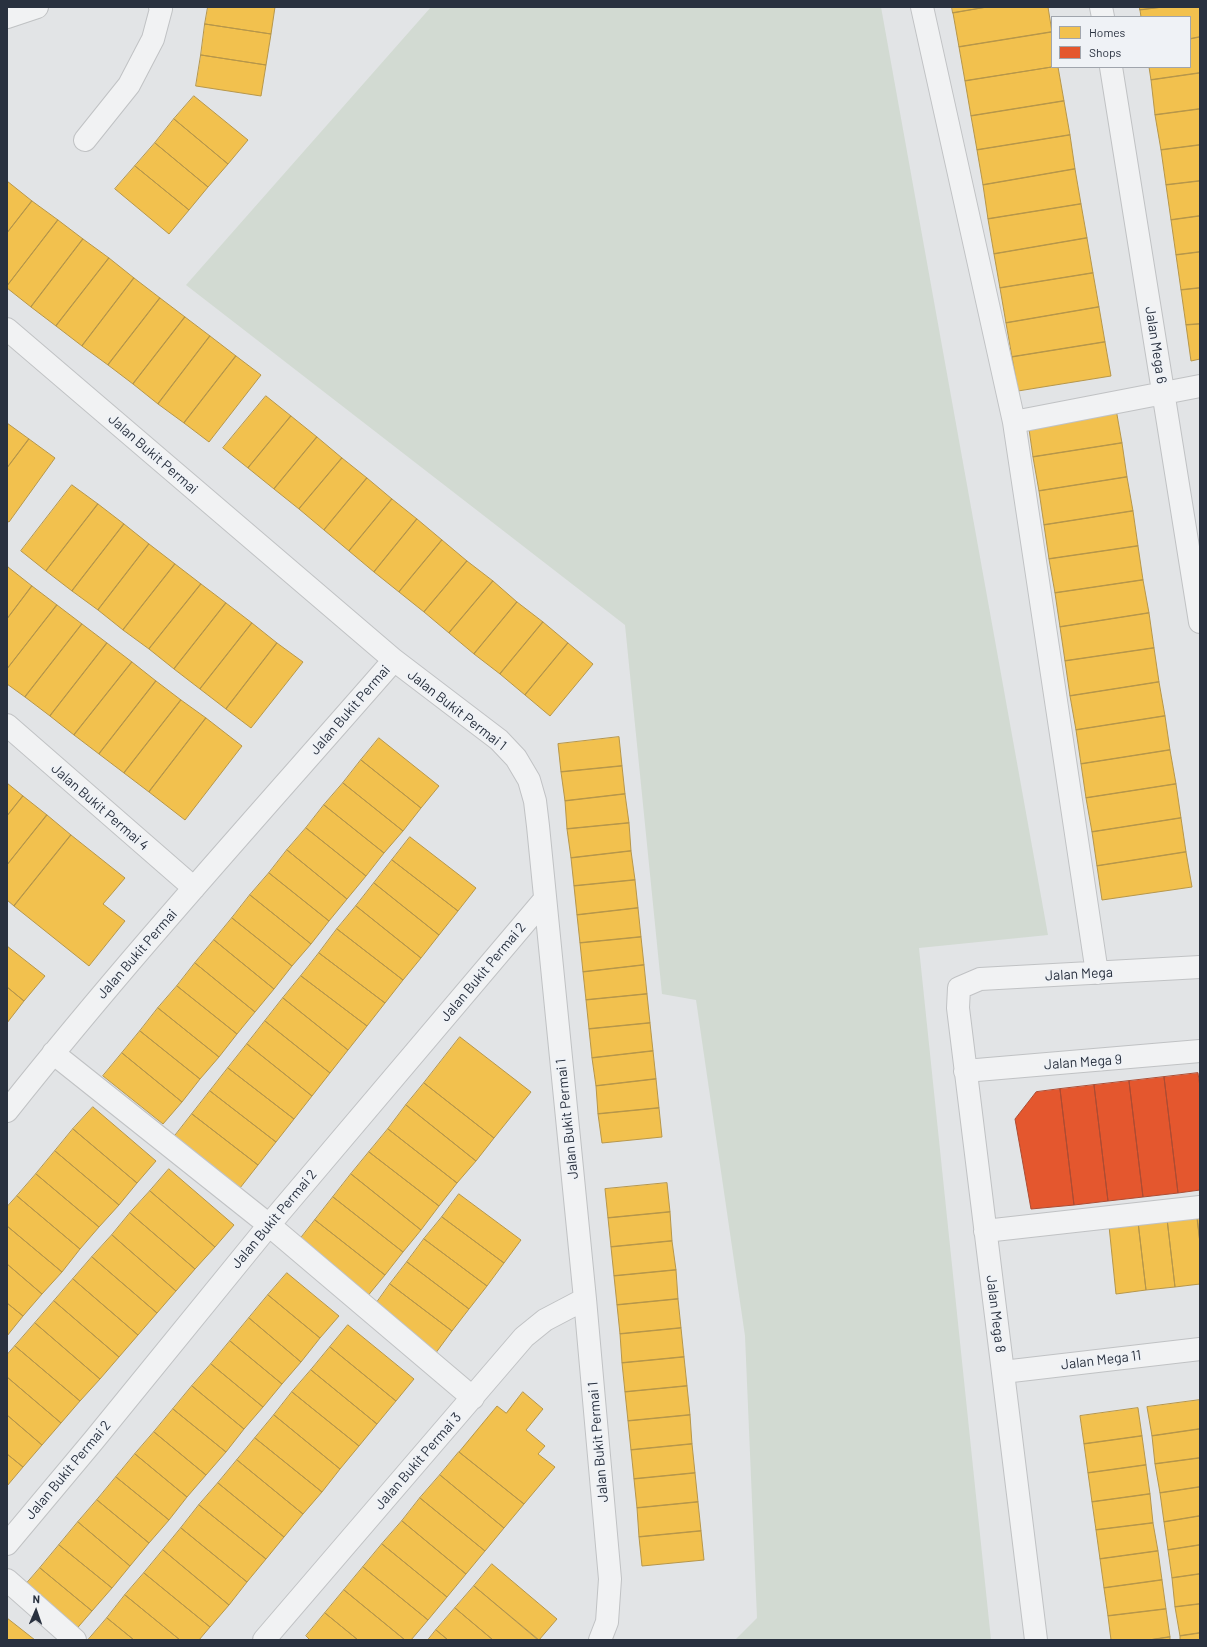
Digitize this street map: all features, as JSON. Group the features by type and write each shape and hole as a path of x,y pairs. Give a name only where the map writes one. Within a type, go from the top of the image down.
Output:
{"street":[{"path":"7,17 37,7"},
{"path":"85,140 129,85 153,39 161,9 160,7"},
{"path":"922,7 1014,422 1097,973"},
{"name":"Jalan Mega 6","path":"1111,68 1200,622"},
{"name":"Jalan Bukit Permai","path":"7,329 394,660 194,888 53,1052 7,1110"},
{"path":"1014,422 1200,386"},
{"name":"Jalan Bukit Permai 1","path":"394,660 499,740 516,758 529,780 535,801 585,1299 610,1579 607,1622 600,1640"},
{"name":"Jalan Bukit Permai 4","path":"7,725 194,888"},
{"name":"Jalan Bukit Permai 2","path":"7,1544 94,1440 269,1225 545,899"},
{"name":"Jalan Mega","path":"959,988 980,979 1200,967"},
{"name":"Jalan Mega 8","path":"959,988 958,1008 965,1071 1036,1640"},
{"name":"Jalan Mega 9","path":"965,1071 1200,1051"},
{"path":"53,1052 269,1225 473,1398"},
{"path":"985,1231 1200,1207"},
{"name":"Jalan Bukit Permai 3","path":"264,1640 524,1337 545,1320 585,1299"},
{"name":"Jalan Mega 11","path":"1003,1372 1200,1349"},
{"path":"7,1580 75,1640"}],"shaded area":[{"path":"431,7 881,7 1048,935 919,948 991,1640 735,1640 757,1618 745,1336 696,1000 662,994 625,625 186,285"}],"building: Homes":[{"path":"208,7 275,7 271,34 205,24"},
{"path":"952,7 987,7 953,13"},
{"path":"987,7 1048,7 1051,32 959,47 953,13"},
{"path":"1140,7 1163,7 1140,10"},
{"path":"1163,7 1200,7 1200,37 1191,39 1191,16 1141,16 1140,10"},
{"path":"205,24 271,34 266,65 201,55"},
{"path":"1051,32 1051,67 965,81 959,47"},
{"path":"1200,37 1200,73 1151,80 1149,68 1191,68 1191,39"},
{"path":"201,55 266,65 261,96 196,86"},
{"path":"1051,67 1058,68 1064,101 971,116 965,81"},
{"path":"1200,73 1200,109 1155,115 1151,80"},
{"path":"194,96 248,140 228,164 174,119"},
{"path":"1064,101 1070,135 977,150 971,116"},
{"path":"1200,109 1200,145 1161,150 1155,115"},
{"path":"174,119 228,164 208,187 155,143"},
{"path":"1070,135 1075,169 983,185 977,150"},
{"path":"155,143 208,187 189,210 135,166"},
{"path":"1200,145 1200,181 1166,185 1161,150"},
{"path":"135,166 189,210 169,234 115,189"},
{"path":"1075,169 1081,204 988,219 983,185"},
{"path":"7,181 32,201 7,233"},
{"path":"1200,181 1200,216 1171,220 1166,185"},
{"path":"32,201 58,220 7,286 7,233"},
{"path":"1081,204 1087,238 994,254 988,219"},
{"path":"1200,216 1200,252 1176,255 1171,220"},
{"path":"58,220 83,239 31,307 7,288 7,286"},
{"path":"1087,238 1093,273 1000,288 994,254"},
{"path":"83,239 109,258 56,326 31,307"},
{"path":"1200,252 1200,288 1181,290 1176,255"},
{"path":"109,258 134,278 82,346 56,326"},
{"path":"1093,273 1099,307 1006,323 1000,288"},
{"path":"134,278 160,298 108,365 82,346"},
{"path":"1200,288 1200,324 1186,325 1181,290"},
{"path":"160,298 185,317 133,384 108,365"},
{"path":"1099,307 1105,342 1012,357 1006,323"},
{"path":"185,317 210,336 158,404 133,384"},
{"path":"1200,324 1200,359 1191,361 1186,325"},
{"path":"210,336 236,356 184,423 158,404"},
{"path":"1105,342 1111,376 1018,391 1012,357"},
{"path":"236,356 261,375 209,442 184,423"},
{"path":"266,396 291,416 248,468 223,448"},
{"path":"1116,409 1122,443 1033,457 1028,422"},
{"path":"291,416 317,437 274,489 248,468"},
{"path":"7,423 29,439 7,468"},
{"path":"317,437 342,458 299,509 274,489"},
{"path":"29,439 55,458 9,522 7,521 7,468"},
{"path":"1122,443 1127,477 1039,491 1033,457"},
{"path":"342,458 367,478 324,530 299,509"},
{"path":"1127,477 1133,511 1044,525 1039,491"},
{"path":"367,478 392,499 349,551 324,530"},
{"path":"72,485 98,504 46,571 21,551"},
{"path":"392,499 417,519 374,572 349,551"},
{"path":"98,504 124,524 72,591 46,571"},
{"path":"1133,511 1138,546 1049,559 1044,525"},
{"path":"417,519 442,540 399,592 374,572"},
{"path":"124,524 149,544 98,610 72,591"},
{"path":"442,540 467,561 424,612 399,592"},
{"path":"149,544 175,564 123,630 98,610"},
{"path":"1138,546 1143,580 1055,593 1049,559"},
{"path":"467,561 493,581 449,633 424,612"},
{"path":"175,564 201,584 149,649 123,630"},
{"path":"8,567 32,586 7,619 7,568"},
{"path":"1143,580 1149,613 1060,627 1055,593"},
{"path":"493,581 517,602 474,654 449,633"},
{"path":"201,584 226,603 174,669 149,649"},
{"path":"32,586 57,605 7,669 7,619"},
{"path":"517,602 543,622 500,674 474,654"},
{"path":"226,603 252,623 200,689 174,669"},
{"path":"57,605 82,624 25,697 7,684 7,669"},
{"path":"1149,613 1154,648 1065,661 1060,627"},
{"path":"543,622 568,643 525,695 500,674"},
{"path":"252,623 277,643 226,709 200,689"},
{"path":"82,624 107,643 50,716 25,697"},
{"path":"107,643 132,662 74,735 50,716"},
{"path":"277,643 303,662 251,728 226,709"},
{"path":"568,643 593,664 550,716 525,695"},
{"path":"1154,648 1159,682 1070,696 1065,661"},
{"path":"132,662 156,681 99,754 74,735"},
{"path":"156,681 181,700 124,773 99,754"},
{"path":"1159,682 1165,716 1076,730 1070,696"},
{"path":"181,700 206,718 149,792 124,773"},
{"path":"1165,716 1170,750 1081,764 1076,730"},
{"path":"206,718 242,746 185,820 149,792"},
{"path":"619,737 622,766 561,772 558,744"},
{"path":"379,738 439,786 421,808 361,760"},
{"path":"1170,750 1176,784 1086,798 1081,764"},
{"path":"361,760 421,808 403,831 343,783"},
{"path":"622,766 625,794 565,801 561,772"},
{"path":"7,783 23,796 7,816"},
{"path":"343,783 403,831 384,853 324,805"},
{"path":"1176,784 1181,818 1092,832 1086,798"},
{"path":"625,794 629,823 567,829 565,801"},
{"path":"23,796 47,815 7,865 7,816"},
{"path":"324,805 384,853 366,876 306,828"},
{"path":"47,815 71,835 14,906 7,900 7,865"},
{"path":"1181,818 1186,852 1097,866 1092,832"},
{"path":"629,823 631,851 571,858 567,829"},
{"path":"306,828 366,876 347,899 287,850"},
{"path":"71,835 125,878 103,904 125,921 89,966 14,906"},
{"path":"410,837 476,888 458,911 392,860"},
{"path":"287,850 347,899 329,921 269,873"},
{"path":"631,851 635,880 574,886 571,858"},
{"path":"1186,852 1192,887 1102,900 1097,866"},
{"path":"392,860 458,911 439,935 374,883"},
{"path":"269,873 329,921 311,944 250,895"},
{"path":"635,880 638,908 577,915 574,886"},
{"path":"374,883 439,935 421,958 356,906"},
{"path":"250,895 311,944 292,966 232,918"},
{"path":"356,906 421,958 403,980 337,929"},
{"path":"638,908 641,937 580,943 577,915"},
{"path":"232,918 292,966 274,989 214,940"},
{"path":"337,929 403,980 385,1003 319,953"},
{"path":"641,937 644,965 583,972 580,943"},
{"path":"214,940 274,989 255,1012 195,963"},
{"path":"7,946 45,976 24,1001 7,987"},
{"path":"319,953 385,1003 367,1026 301,976"},
{"path":"195,963 255,1012 237,1034 177,986"},
{"path":"644,965 647,994 586,1000 583,972"},
{"path":"301,976 367,1026 348,1050 283,998"},
{"path":"177,986 237,1034 219,1057 158,1008"},
{"path":"7,987 24,1001 7,1023"},
{"path":"647,994 650,1023 589,1029 586,1000"},
{"path":"283,998 348,1050 330,1073 265,1021"},
{"path":"158,1008 219,1057 200,1079 140,1031"},
{"path":"265,1021 330,1073 312,1096 247,1044"},
{"path":"650,1023 653,1051 592,1058 589,1029"},
{"path":"140,1031 200,1079 182,1102 122,1053"},
{"path":"460,1037 531,1092 494,1138 424,1083"},
{"path":"247,1044 312,1096 294,1119 228,1068"},
{"path":"653,1051 656,1079 596,1086 592,1058"},
{"path":"122,1053 182,1102 163,1124 103,1076"},
{"path":"228,1068 294,1119 276,1142 210,1091"},
{"path":"656,1079 659,1108 598,1114 596,1086"},
{"path":"424,1083 494,1138 476,1161 406,1105"},
{"path":"210,1091 276,1142 258,1165 192,1114"},
{"path":"406,1105 476,1161 457,1183 388,1129"},
{"path":"93,1107 156,1161 137,1183 73,1129"},
{"path":"659,1108 662,1137 602,1143 598,1114"},
{"path":"192,1114 258,1165 240,1188 174,1137"},
{"path":"73,1129 137,1183 119,1205 55,1151"},
{"path":"388,1129 457,1183 439,1206 369,1152"},
{"path":"55,1151 119,1205 99,1227 36,1174"},
{"path":"369,1152 439,1206 421,1230 351,1174"},
{"path":"169,1169 234,1225 215,1247 150,1191"},
{"path":"36,1174 99,1227 80,1249 17,1196"},
{"path":"351,1174 421,1230 403,1252 333,1197"},
{"path":"667,1183 670,1212 608,1218 605,1189"},
{"path":"150,1191 215,1247 195,1269 130,1213"},
{"path":"459,1194 521,1240 504,1263 442,1217"},
{"path":"17,1196 80,1249 62,1272 7,1226 7,1207"},
{"path":"333,1197 403,1252 385,1275 315,1220"},
{"path":"670,1212 672,1241 611,1247 608,1218"},
{"path":"130,1213 195,1269 176,1291 112,1235"},
{"path":"1197,1215 1200,1215 1200,1243"},
{"path":"1197,1215 1200,1243 1200,1284 1175,1287 1167,1219"},
{"path":"442,1217 504,1263 487,1286 424,1239"},
{"path":"1167,1219 1175,1287 1146,1290 1138,1222"},
{"path":"315,1220 385,1275 366,1298 297,1243"},
{"path":"1138,1222 1146,1290 1116,1294 1109,1226"},
{"path":"7,1226 62,1272 42,1294 7,1264"},
{"path":"112,1235 176,1291 157,1313 92,1257"},
{"path":"424,1239 487,1286 469,1309 407,1262"},
{"path":"672,1241 676,1270 614,1276 611,1247"},
{"path":"92,1257 157,1313 138,1335 73,1279"},
{"path":"407,1262 469,1309 452,1331 390,1284"},
{"path":"7,1264 42,1294 23,1316 7,1303"},
{"path":"676,1270 678,1299 617,1305 614,1276"},
{"path":"287,1273 339,1316 320,1338 268,1295"},
{"path":"73,1279 138,1335 119,1357 54,1301"},
{"path":"390,1284 452,1331 435,1354 373,1308"},
{"path":"268,1295 320,1338 301,1362 249,1318"},
{"path":"678,1299 681,1328 620,1334 617,1305"},
{"path":"54,1301 119,1357 100,1379 35,1323"},
{"path":"7,1303 23,1316 7,1336"},
{"path":"249,1318 301,1362 282,1384 230,1341"},
{"path":"35,1323 100,1379 80,1401 15,1346"},
{"path":"348,1325 414,1379 396,1401 330,1347"},
{"path":"681,1328 684,1357 622,1363 620,1334"},
{"path":"230,1341 282,1384 263,1407 211,1364"},
{"path":"15,1346 80,1401 61,1423 7,1377 7,1355"},
{"path":"330,1347 396,1401 377,1424 311,1370"},
{"path":"684,1357 687,1386 625,1392 622,1363"},
{"path":"211,1364 263,1407 244,1429 192,1386"},
{"path":"311,1370 377,1424 359,1446 292,1392"},
{"path":"7,1377 61,1423 42,1445 7,1415"},
{"path":"192,1386 244,1429 226,1452 173,1409"},
{"path":"687,1386 690,1415 628,1421 625,1392"},
{"path":"292,1392 359,1446 340,1469 274,1415"},
{"path":"523,1392 543,1409 526,1430 545,1446 538,1454 555,1467 524,1504 459,1452 497,1406 506,1413"},
{"path":"1200,1400 1200,1429 1152,1436 1147,1407"},
{"path":"1138,1408 1142,1436 1084,1444 1080,1416"},
{"path":"173,1409 226,1452 206,1475 154,1432"},
{"path":"7,1415 42,1445 23,1467 7,1454"},
{"path":"274,1415 340,1469 322,1492 255,1438"},
{"path":"690,1415 692,1444 631,1450 628,1421"},
{"path":"1200,1429 1200,1458 1155,1464 1152,1436"},
{"path":"154,1432 206,1475 187,1497 135,1454"},
{"path":"1142,1436 1146,1465 1088,1473 1084,1444"},
{"path":"255,1438 322,1492 303,1514 237,1460"},
{"path":"692,1444 695,1473 634,1479 631,1450"},
{"path":"459,1452 524,1504 504,1528 440,1475"},
{"path":"7,1454 23,1467 7,1486"},
{"path":"135,1454 187,1497 169,1520 116,1477"},
{"path":"1200,1458 1200,1487 1160,1493 1155,1464"},
{"path":"237,1460 303,1514 284,1537 218,1483"},
{"path":"1146,1465 1150,1494 1092,1502 1088,1473"},
{"path":"695,1473 698,1502 637,1508 634,1479"},
{"path":"440,1475 504,1528 485,1551 420,1498"},
{"path":"116,1477 169,1520 149,1543 97,1500"},
{"path":"218,1483 284,1537 266,1559 199,1505"},
{"path":"1200,1487 1200,1516 1164,1522 1160,1493"},
{"path":"1150,1494 1153,1523 1096,1530 1092,1502"},
{"path":"420,1498 485,1551 466,1574 402,1521"},
{"path":"97,1500 149,1543 130,1566 78,1522"},
{"path":"698,1502 701,1531 639,1537 637,1508"},
{"path":"199,1505 266,1559 247,1582 181,1528"},
{"path":"1200,1516 1200,1545 1168,1550 1164,1522"},
{"path":"402,1521 466,1574 447,1597 382,1544"},
{"path":"78,1522 130,1566 112,1588 59,1545"},
{"path":"1153,1523 1158,1551 1100,1559 1096,1530"},
{"path":"181,1528 247,1582 229,1605 163,1550"},
{"path":"701,1531 704,1560 642,1566 639,1537"},
{"path":"382,1544 447,1597 428,1620 363,1567"},
{"path":"59,1545 112,1588 92,1611 40,1568"},
{"path":"1200,1545 1200,1574 1172,1578 1168,1550"},
{"path":"163,1550 229,1605 210,1627 144,1573"},
{"path":"1158,1551 1162,1580 1104,1588 1100,1559"},
{"path":"492,1564 557,1619 539,1640 474,1586"},
{"path":"363,1567 428,1620 411,1640 405,1640 344,1590"},
{"path":"40,1568 92,1611 73,1633 21,1590"},
{"path":"144,1573 210,1627 199,1640 180,1640 125,1595"},
{"path":"1200,1574 1200,1604 1175,1607 1172,1578"},
{"path":"1162,1580 1166,1609 1108,1616 1104,1588"},
{"path":"474,1586 538,1640 493,1640 455,1608"},
{"path":"344,1590 405,1640 358,1640 325,1613"},
{"path":"125,1595 180,1640 134,1640 107,1618"},
{"path":"1200,1604 1200,1633 1180,1636 1175,1607"},
{"path":"455,1608 493,1640 448,1640 436,1630"},
{"path":"1166,1609 1170,1637 1149,1640 1111,1640 1108,1616"},
{"path":"325,1613 358,1640 310,1640 306,1636"},
{"path":"7,1618 35,1640 7,1640"},
{"path":"107,1618 134,1640 88,1640"},
{"path":"436,1630 448,1640 428,1640"},
{"path":"1200,1633 1200,1640 1180,1640 1180,1636"},
{"path":"1170,1637 1170,1640 1149,1640"}],"building: Shops":[{"path":"1198,1073 1200,1087 1200,1190 1178,1193 1164,1077"},
{"path":"1164,1077 1178,1193 1143,1197 1129,1081"},
{"path":"1129,1081 1143,1197 1108,1201 1094,1085"},
{"path":"1094,1085 1108,1201 1074,1205 1060,1089"},
{"path":"1060,1089 1074,1205 1031,1209 1015,1119 1036,1092"}]}
